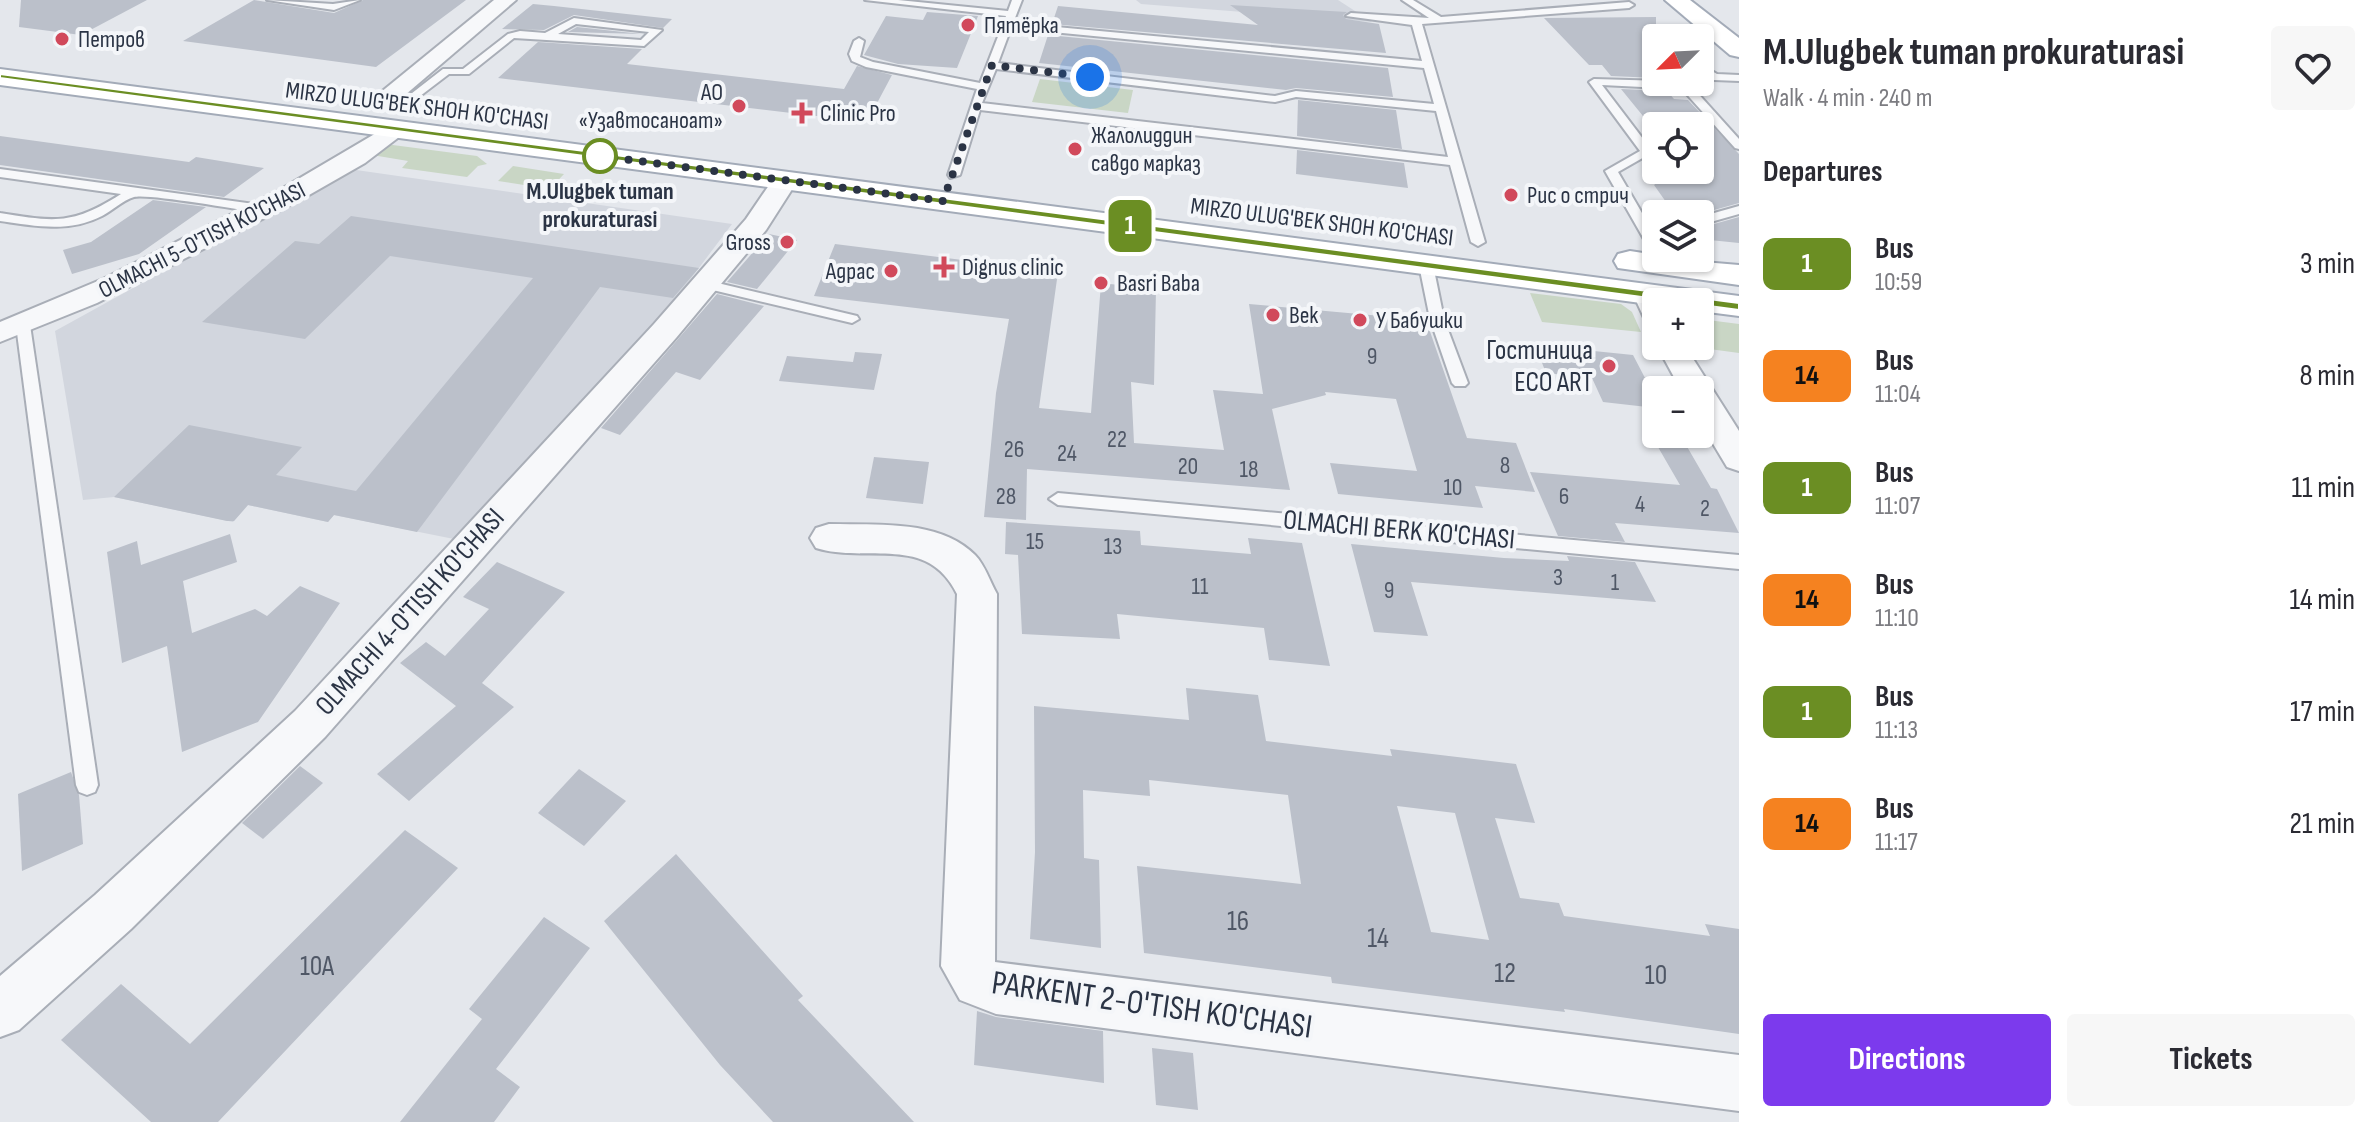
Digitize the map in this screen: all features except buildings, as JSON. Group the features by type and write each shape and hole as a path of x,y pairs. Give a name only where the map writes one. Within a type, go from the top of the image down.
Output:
{"main road":[{"path":"1676,0 1739,50"},
{"name":"MIRZO ULUG'BEK SHOH KO'CHASI","path":"0,53 306,92"},
{"name":"MIRZO ULUG'BEK SHOH KO'CHASI","path":"0,77 354,111 394,112 782,159 1642,302"},
{"name":"MIRZO ULUG'BEK SHOH KO'CHASI","path":"923,171 948,188 1510,246"},
{"path":"1604,258 1642,257"},
{"path":"1714,269 1739,275"},
{"name":"MIRZO ULUG'BEK SHOH KO'CHASI","path":"1714,305 1739,306"}],"street":[{"name":"OLMACHI 5-O'TISH KO'CHASI","path":"12,329 95,295 337,171 506,0"},
{"name":"OLMACHI 4-O'TISH KO'CHASI","path":"0,1011 113,912 310,724 756,224 782,159"},
{"path":"1714,418 1739,459"},
{"name":"PARKENT 2-O'TISH KO'CHASI","path":"829,538 909,543 936,549 962,566 977,594 967,966 978,982 996,988 1739,1083"}],"lane":[{"path":"272,0 334,7 355,0"},
{"path":"870,0 1009,19 1429,65"},
{"path":"948,188 1017,0"},
{"path":"1407,0 1439,20"},
{"path":"1501,0 1524,13"},
{"path":"1351,16 1416,22 1629,5"},
{"path":"394,112 447,71 465,72 511,36 549,35 644,43 657,30 574,21 549,35"},
{"path":"1416,22 1478,242"},
{"path":"859,41 854,54 856,59 870,65 983,87"},
{"path":"992,65 1275,99 1296,94 1441,108"},
{"path":"1714,77 1739,78"},
{"path":"1642,83 1594,82 1647,152 1611,171 1642,226"},
{"path":"1699,96 1739,146"},
{"path":"976,106 1457,162"},
{"path":"0,173 262,209"},
{"path":"0,217 60,226 87,221 133,192"},
{"path":"1714,217 1739,210"},
{"path":"1426,265 1437,319 1460,383"},
{"path":"705,284 852,319"},
{"path":"12,329 87,785"},
{"name":"OLMACHI BERK KO'CHASI","path":"1058,499 1739,562"}],"shaded area":[{"path":"1136,0 1338,0 1372,22 1141,4"},
{"path":"349,169 732,224 677,297 473,520 459,540 334,515 328,522 248,505 233,522 114,497 83,500 55,331"}],"green space":[{"path":"1040,79 1133,90 1128,113 1032,102"},
{"path":"385,144 477,156 487,164 478,166 467,177 402,168 408,161 372,155"},
{"path":"513,166 564,174 550,189 498,181"},
{"path":"1530,293 1621,304 1632,312 1641,332 1542,322"},
{"path":"1714,321 1739,324 1739,353 1714,350"}],"bus line":[{"name":"1","path":"0,77 1739,306"}],"place":[{"name":"Пятёрка","path":"968,25"},
{"name":"Петров","path":"62,39"},
{"name":"АО «Узавтосаноат»","path":"739,106"},
{"name":"Clinic Pro","path":"802,113"},
{"name":"Жалолиддин савдо марказ","path":"1075,149"},
{"name":"M.Ulugbek tuman prokuraturasi","path":"600,156"},
{"name":"Рис о стрич","path":"1511,195"},
{"name":"Gross","path":"787,242"},
{"name":"Dignus clinic","path":"944,267"},
{"name":"Адрас","path":"891,271"},
{"name":"Basri Baba","path":"1101,283"},
{"name":"Bek","path":"1273,315"},
{"name":"У Бабушки","path":"1360,320"},
{"name":"Гостиница ECO ART","path":"1609,366"}],"route":[{"path":"600,156 943,201 992,65 1090,77"}]}
